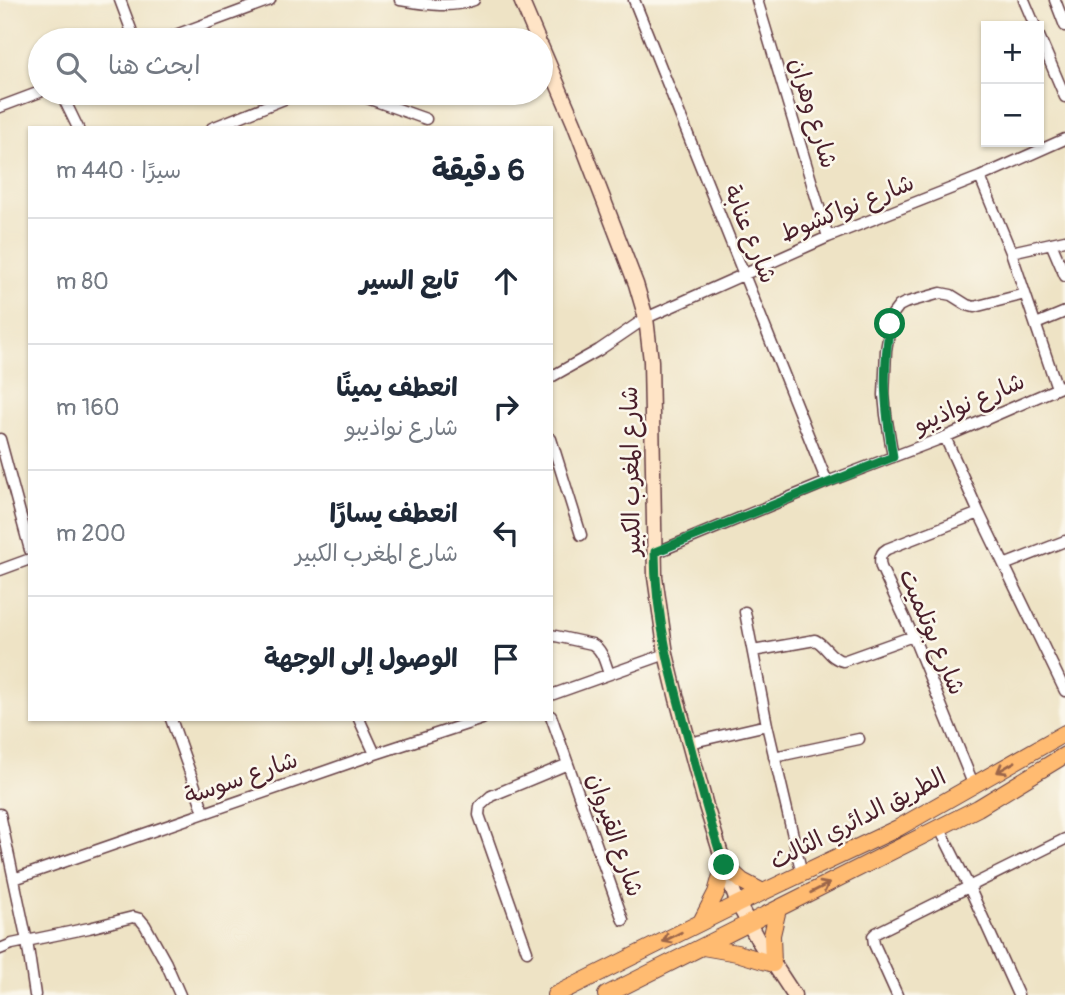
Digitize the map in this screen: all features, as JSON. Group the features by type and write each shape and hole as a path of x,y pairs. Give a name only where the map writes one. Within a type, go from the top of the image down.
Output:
{"main road":[{"name":"الطريق الدائري الثالث","path":"555,995 898,828 1065,733"},
{"name":"الطريق الدائري الثالث","path":"606,995 978,808 1065,755"},
{"path":"701,922 716,893 724,865 741,881 763,892"},
{"path":"703,947 737,953 773,964 772,934 778,909"}],"street":[{"path":"120,0 130,28"},
{"path":"194,28 270,0"},
{"path":"400,0 434,5 474,0"},
{"path":"522,0 533,28"},
{"name":"شارع عنابة","path":"634,0 827,482"},
{"name":"شارع وهران","path":"757,0 828,237"},
{"path":"1024,0 1033,21"},
{"path":"1055,0 1065,26"},
{"path":"1044,48 1065,97"},
{"name":"شارع المغرب الكبير","path":"553,74 642,300 646,318 652,361 655,577 666,654 689,743 738,904 794,995"},
{"path":"0,107 28,96"},
{"path":"67,105 77,126"},
{"path":"217,126 269,105"},
{"path":"387,105 426,119"},
{"name":"شارع نواكشوط","path":"553,376 599,350 646,318 828,237 980,177 1065,139"},
{"path":"980,177 1061,387"},
{"path":"1011,252 1065,240"},
{"path":"1051,243 1065,276"},
{"path":"893,457 884,383 888,336 894,311 905,303 941,293 974,307 1025,294"},
{"path":"1036,324 1065,312"},
{"name":"شارع نواذيبو","path":"655,552 945,437 1061,387"},
{"path":"945,437 1065,691"},
{"path":"0,439 28,543"},
{"path":"553,445 581,535"},
{"name":"شارع بوتلميت","path":"974,786 913,636 881,567 880,555 897,544 979,513"},
{"path":"1004,565 1065,541"},
{"path":"0,570 28,560"},
{"path":"745,612 767,725 802,874"},
{"path":"553,635 592,643 600,650 610,674"},
{"path":"753,651 815,640 834,658 843,661 913,636"},
{"path":"553,694 666,654"},
{"path":"172,721 204,812"},
{"path":"360,721 375,754"},
{"name":"شارع سوسة","path":"14,879 476,721"},
{"name":"شارع القيروان","path":"553,721 623,920"},
{"path":"689,743 767,725"},
{"path":"774,757 859,739"},
{"name":"شارع القيروان","path":"527,951 479,815 480,806 491,796 568,764"},
{"path":"0,814 27,941 35,995"},
{"path":"939,827 970,887 1018,995"},
{"path":"897,995 874,944 873,936 876,933 1065,839"},
{"path":"0,950 12,944 133,917 145,925 180,995"}],"route":[{"path":"724,865 666,654 655,577 655,552 893,457 884,395 890,324"}]}
